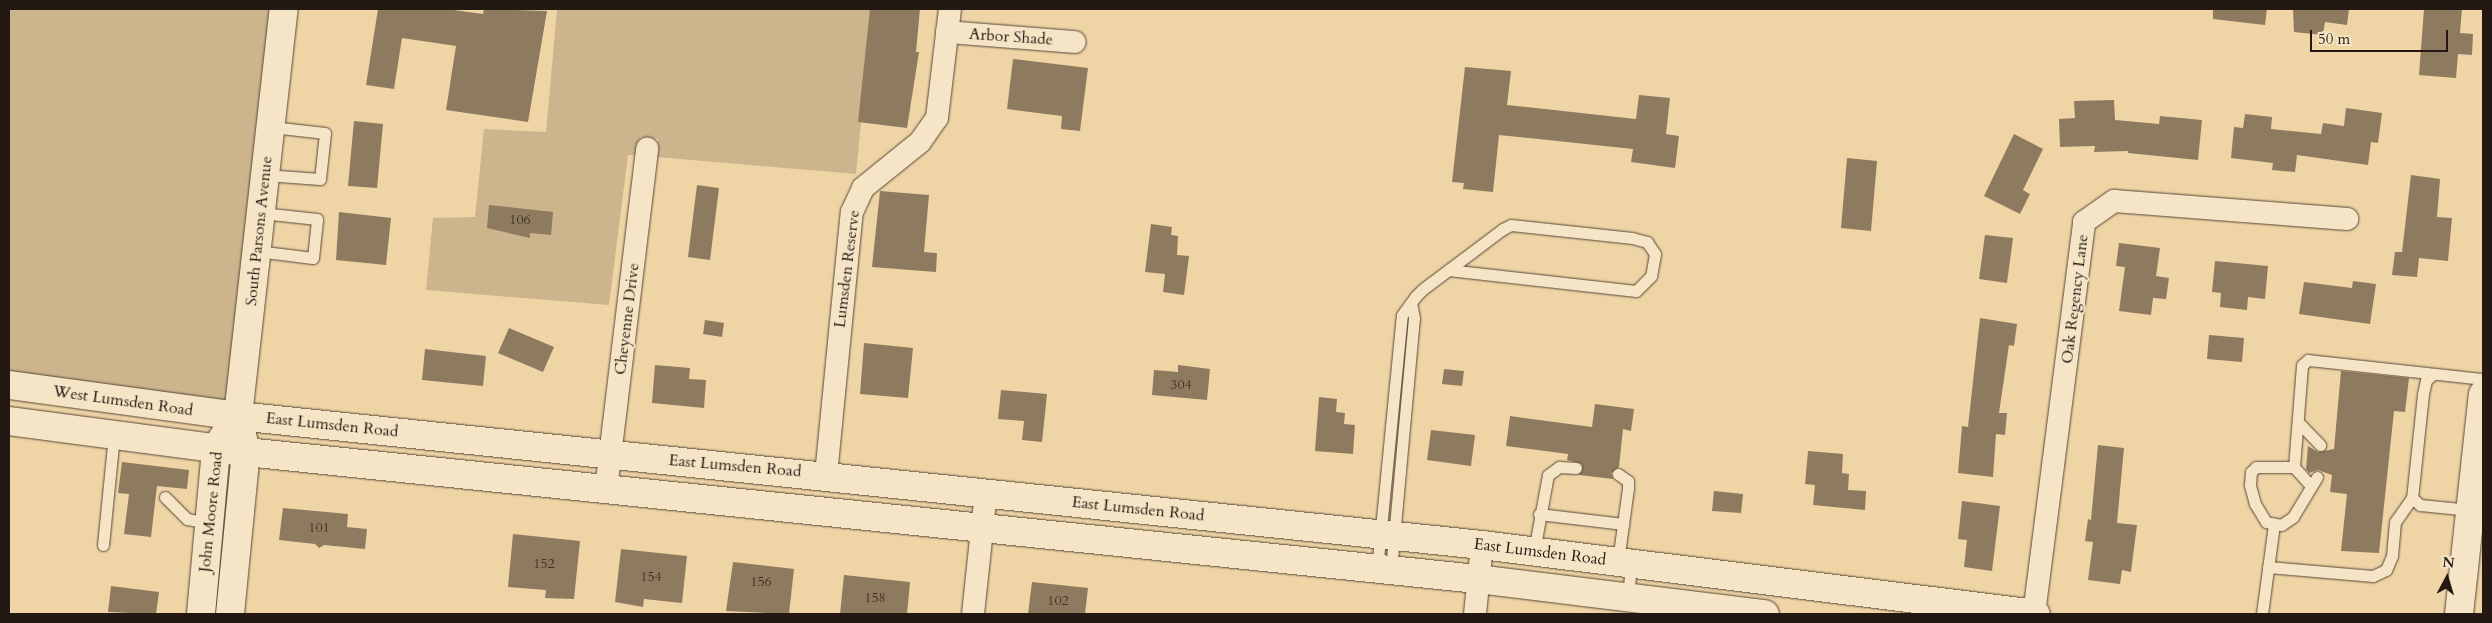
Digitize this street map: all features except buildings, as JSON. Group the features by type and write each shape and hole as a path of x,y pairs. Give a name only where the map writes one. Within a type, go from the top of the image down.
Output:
{"main road":[{"name":"South Parsons Avenue","path":"246,452 238,416 284,9"},
{"name":"West Lumsden Road","path":"9,385 238,416"},
{"path":"2459,614 2475,513 2483,394"},
{"name":"East Lumsden Road","path":"238,416 1388,534 2035,614"},
{"name":"John Moore Road","path":"201,614 216,448 238,416"},
{"path":"9,421 246,452 1478,579 1765,614"},
{"name":"John Moore Road","path":"230,614 246,452"}],"street":[{"name":"Lumsden Reserve","path":"826,475 852,212 863,188 920,142 937,118 950,9"},
{"name":"Arbor Shade","path":"947,32 1075,42"},
{"name":"Cheyenne Drive","path":"606,489 648,148"},
{"name":"Oak Regency Lane","path":"2035,614 2084,222 2114,201 2347,219"},
{"path":"973,614 986,492"},
{"path":"1475,614 1482,545"}],"lane":[{"path":"265,175 320,179 325,133 271,127"},
{"path":"257,251 313,258 317,219 261,213"},
{"path":"1384,570 1414,318 1411,303 1448,270 1510,226 1632,238 1647,242 1655,254 1651,276 1636,291 1448,270"},
{"path":"2294,467 2302,364 2308,360 2483,380"},
{"path":"2268,567 2373,576 2386,570 2392,556 2396,522 2416,502 2423,394 2426,380 2433,374"},
{"path":"2298,422 2320,445"},
{"path":"103,545 114,435"},
{"path":"1534,551 1539,514 1551,471 1566,466 1576,468"},
{"path":"2256,467 2294,467 2314,482 2293,517 2281,525 2266,522 2255,504 2250,485 2251,472 2256,467"},
{"path":"1618,474 1628,481 1623,524 1628,598"},
{"path":"165,497 187,519 209,523"},
{"path":"2416,502 2475,513"},
{"path":"1539,514 1623,524"},
{"path":"2262,614 2274,524"}],"shaded area":[{"path":"9,9 275,9 229,404 9,374"},
{"path":"557,9 872,9 856,174 656,157 658,139 640,137 637,155 628,155 609,305 426,290 433,218 475,217 484,129 546,132"}]}
